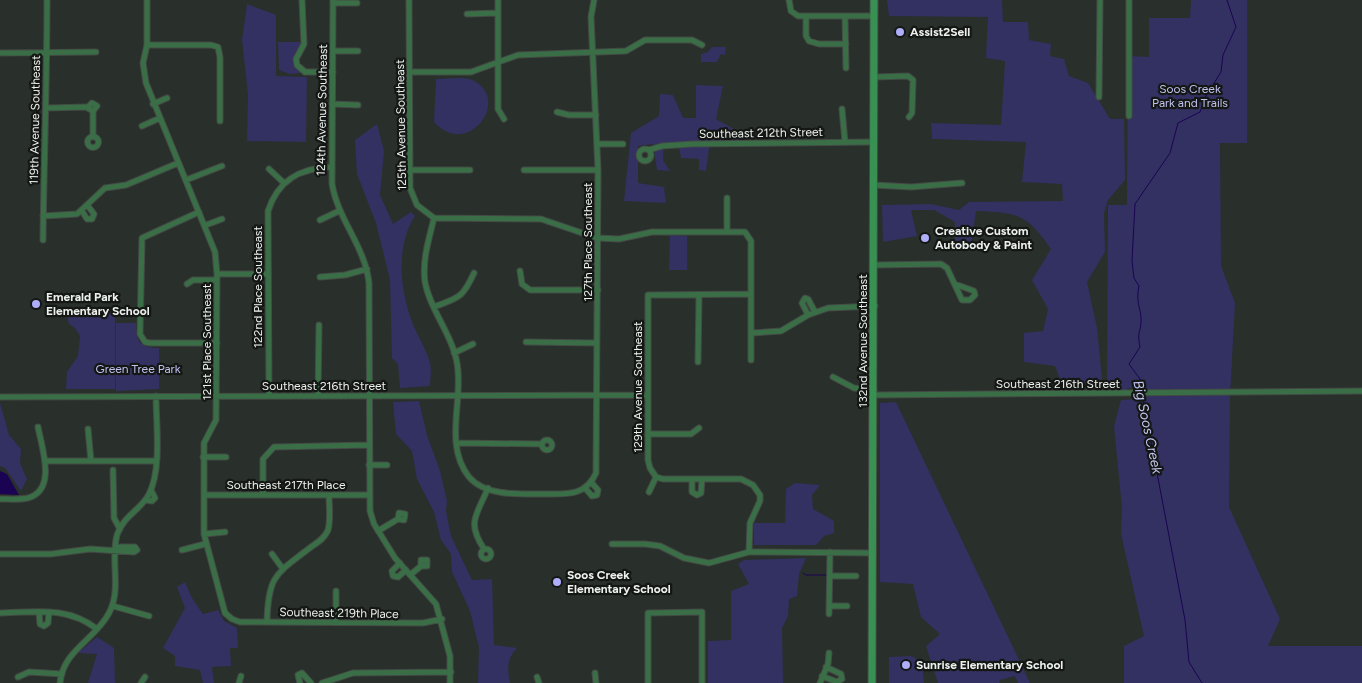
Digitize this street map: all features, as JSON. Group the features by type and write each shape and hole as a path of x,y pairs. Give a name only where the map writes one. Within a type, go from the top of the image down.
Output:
{"main road":[{"name":"132nd Avenue Southeast","path":"872,683 875,306 874,0"}],"street":[{"name":"119th Avenue Southeast","path":"43,240 47,0"},
{"name":"121st Place Southeast","path":"147,0 147,45 143,63 146,83 178,164 206,225 215,252 217,277 215,424 205,439 204,534 205,544 223,608 228,617 236,621"},
{"path":"302,0 304,44 296,62 300,69 305,72 333,72"},
{"name":"125th Avenue Southeast","path":"409,0 409,170 412,197 422,211 434,218"},
{"path":"498,0 498,109 504,119"},
{"name":"127th Place Southeast","path":"488,488 521,494 570,494 588,485 597,466 598,144 591,17 594,0"},
{"path":"790,0 792,13 806,17 874,16"},
{"path":"1099,97 1100,0"},
{"path":"1129,0 1129,116"},
{"path":"333,1 358,3"},
{"name":"124th Avenue Southeast","path":"333,1 332,184 339,210 368,269 368,495 370,511 378,531 400,563 433,598 442,619 450,656 450,683"},
{"path":"467,14 498,13"},
{"path":"845,16 846,68"},
{"path":"806,17 806,36 809,41 819,44 846,44"},
{"path":"409,72 471,72 497,61 518,55 626,50 645,40 692,40 702,45"},
{"path":"147,45 211,45 218,48 220,121"},
{"path":"333,51 358,51"},
{"path":"0,52 96,52"},
{"path":"874,77 908,76 913,80 912,113 909,118"},
{"path":"153,104 167,98"},
{"path":"332,104 358,105"},
{"path":"46,108 90,109 93,137"},
{"path":"842,109 845,142"},
{"path":"557,112 569,115 596,115"},
{"path":"142,126 160,118"},
{"name":"Southeast 212th Street","path":"649,150 662,146 692,144 874,142"},
{"path":"598,144 624,144"},
{"path":"43,216 72,216 88,206 94,196 104,188 126,185 178,164"},
{"path":"186,180 222,166"},
{"path":"269,169 284,183 302,171 331,167"},
{"path":"409,170 470,170"},
{"path":"524,170 598,170"},
{"name":"122nd Place Southeast","path":"269,396 268,211 273,198 284,183"},
{"path":"874,185 911,187 962,183"},
{"path":"727,198 727,232"},
{"path":"82,211 87,218 92,219 94,214 88,206"},
{"path":"320,220 339,210"},
{"path":"199,212 142,238 140,331 142,339 150,343 217,343"},
{"path":"484,550 474,534 473,527 488,488 478,485 466,472 461,463 456,443 457,362 425,281 424,267 434,218 541,219 579,234 597,238 618,239 652,232 742,231 747,234 751,241 751,360"},
{"path":"206,225 222,219"},
{"path":"875,265 941,264 947,268 955,284"},
{"path":"320,277 345,275 368,269"},
{"path":"520,271 522,284 530,290 598,290"},
{"path":"434,307 459,298 466,292 474,273"},
{"path":"187,284 193,280 217,277 267,274"},
{"path":"698,362 699,294 751,294"},
{"name":"129th Avenue Southeast","path":"656,476 650,468 648,460 648,295 699,294"},
{"path":"808,315 802,303 805,298 808,299 815,312"},
{"path":"751,333 781,330 815,312 838,306 875,306"},
{"path":"318,396 319,325"},
{"path":"526,342 597,343"},
{"path":"454,353 473,344"},
{"name":"Southeast 216th Street","path":"833,377 854,388 874,392 1142,393 1362,391"},
{"name":"Southeast 216th Street","path":"0,397 648,395"},
{"path":"60,683 70,655 97,629 113,606 116,589 116,550 120,529 128,515 146,500 151,490 156,461 156,396"},
{"path":"0,499 25,498 39,491 45,480 45,461 38,428"},
{"path":"648,434 691,434 699,428"},
{"path":"88,430 91,461"},
{"path":"456,443 541,444"},
{"path":"263,495 262,463 270,449 284,445 369,445"},
{"path":"204,457 226,457"},
{"path":"45,461 156,461"},
{"path":"369,465 387,465"},
{"path":"113,470 114,518 120,529"},
{"path":"649,492 656,476 663,479 747,481 757,489 760,495 758,508 750,523 750,552"},
{"path":"692,479 693,493 697,496 701,493 702,479"},
{"name":"Southeast 217th Place","path":"204,495 368,495"},
{"path":"267,622 268,592 273,580 283,569 326,534 329,525 329,495"},
{"path":"378,531 398,519"},
{"path":"204,534 225,532"},
{"path":"182,550 205,544"},
{"path":"612,544 660,546 684,558 709,563 750,552 873,553"},
{"path":"0,554 51,554 90,550 116,550"},
{"path":"829,614 830,552"},
{"path":"272,554 283,569"},
{"path":"400,563 392,571 393,576 398,577 421,566"},
{"path":"830,576 856,576"},
{"path":"336,591 336,622"},
{"path":"113,606 149,616"},
{"path":"829,606 847,606"},
{"path":"0,612 72,614 85,619 97,629"},
{"path":"40,612 40,624 44,626 48,623 49,612"},
{"path":"648,683 648,613 702,612 702,683"},
{"name":"Southeast 219th Place","path":"236,621 423,623 442,619"},
{"path":"820,683 829,653"},
{"path":"822,676 837,682 842,679 841,674 826,668"},
{"path":"18,677 29,672 62,674"},
{"path":"300,683 298,676 302,672 311,683"},
{"path":"322,683 359,673 451,672"},
{"path":"595,673 596,683"},
{"path":"239,683 241,676"},
{"path":"343,676 344,683"},
{"path":"142,683 145,677"}],"green space":[{"path":"887,0 1002,0 1003,22 1028,22 1029,40 1051,44 1050,56 1064,59 1069,76 1088,83 1110,119 1124,119 1125,180 1108,200 1104,213 1105,252 1087,282 1097,328 1103,389 1063,388 1055,366 1024,362 1024,333 1043,331 1048,309 1032,280 1051,249 1035,228 1020,217 1012,214 976,211 971,246 955,251 955,222 934,210 911,210 917,236 883,242 882,205 931,204 959,210 969,202 1063,201 1062,184 1022,182 1026,142 932,139 931,123 1001,125 1005,61 986,58 988,17 889,16"},
{"name":"Soos Creek Park and Trails","path":"1191,0 1247,0 1247,143 1220,143 1221,266 1235,303 1230,397 1229,507 1280,619 1268,646 1362,646 1362,683 1124,683 1124,646 1144,636 1121,534 1122,508 1114,426 1121,400 1137,399 1136,388 1127,388 1127,392 1107,392 1108,205 1127,205 1128,56 1149,57 1149,18 1190,18"},
{"path":"247,4 276,15 276,76 307,77 306,142 247,141 248,95 242,40"},
{"path":"278,42 301,42 294,62 301,73 289,74 279,70"},
{"path":"712,47 726,47 725,55 721,54 717,62 701,62 701,54 708,52"},
{"path":"436,79 468,79 484,89 488,100 487,111 481,122 472,130 460,134 447,132 434,122"},
{"path":"696,85 723,86 716,119 739,132 743,140 710,141 706,171 699,170 699,159 681,158 678,142 663,143 663,160 670,171 657,170 653,144 638,146 638,183 664,187 666,203 624,201 631,133 659,116 660,94 673,95 683,118 696,118"},
{"path":"377,124 384,151 380,195 393,224 411,212 415,216 404,241 402,255 403,284 413,324 430,363 430,386 400,388 398,364 392,358 390,280 376,223 357,174 355,140"},
{"path":"670,235 687,236 687,270 669,270"},
{"path":"66,312 115,312 115,389 66,389 67,372 78,356 80,336 75,328 69,324"},
{"name":"Green Tree Park","path":"116,323 136,323 140,342 147,347 159,348 159,389 116,391"},
{"path":"419,401 427,435 440,471 447,501 446,511 451,536 472,580 492,579 494,645 517,648 511,656 509,664 510,683 478,683 479,647 470,611 452,572 451,554 441,540 434,512 417,479 412,451 396,434 393,402"},
{"path":"896,402 1030,683 1018,683 1015,676 1000,680 999,683 938,683 926,646 940,634 921,617 913,584 880,582 880,403"},
{"path":"0,403 9,435 21,449 20,463 27,479 21,491 5,468 0,466"},
{"path":"795,483 820,485 812,495 813,509 834,521 834,533 824,536 816,545 754,545 754,523 785,523 786,489"},
{"path":"806,558 799,574 797,596 789,599 788,616 782,628 783,683 708,683 708,641 731,640 731,591 749,584 738,564 744,560"},
{"path":"185,582 192,598 203,614 218,610 224,621 237,628 238,648 230,648 231,666 212,667 214,683 203,683 200,670 175,666 175,656 163,648 185,608 177,587"},
{"path":"97,637 114,648 115,683 88,683 97,654 78,653"},
{"path":"911,656 920,664 924,683 889,683 889,657"}],"shaded area":[{"path":"0,471 7,474 19,495 0,494"}],"waterway":[{"name":"Big Soos Creek","path":"1142,390 1140,379 1129,364 1140,347 1141,323 1138,297 1139,286 1134,278 1132,261 1135,204 1170,153 1178,123 1200,112 1206,96 1221,72 1223,55 1236,27 1227,0"},
{"name":"Big Soos Creek","path":"1142,394 1185,620 1189,662 1202,683"},
{"path":"803,573 806,575 826,575"}],"place":[{"name":"Assist2Sell","path":"900,32"},
{"name":"Creative Custom Autobody & Paint","path":"925,238"},
{"name":"Emerald Park Elementary School","path":"36,304"},
{"name":"Soos Creek Elementary School","path":"557,582"},
{"name":"Sunrise Elementary School","path":"906,665"}]}
